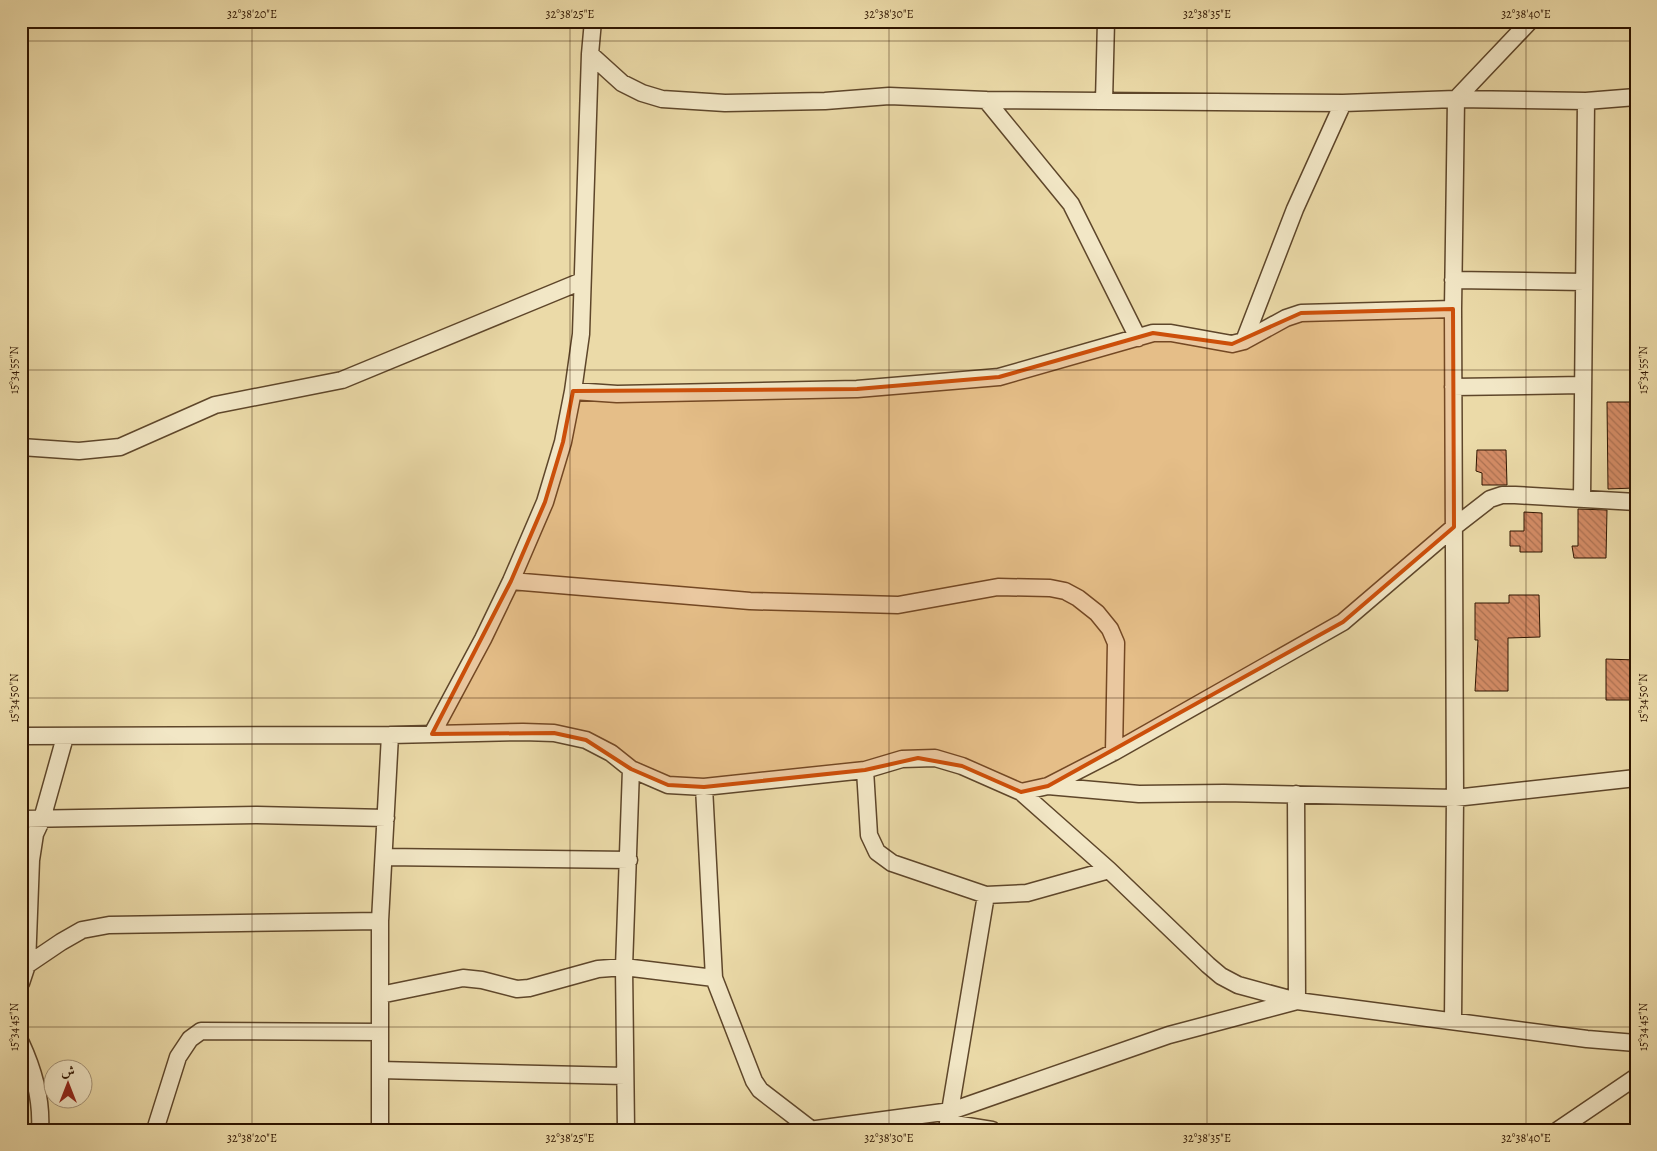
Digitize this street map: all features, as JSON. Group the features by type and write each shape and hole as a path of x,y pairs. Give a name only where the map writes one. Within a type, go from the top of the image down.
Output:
{"street":[{"path":"432,734 483,639 511,581 545,502 563,442 581,334 590,54 593,21"},
{"path":"1104,101 1106,21"},
{"path":"1453,1021 1455,798 1453,310 1456,99 1530,21"},
{"path":"590,54 622,83 642,93 662,99 734,102 825,101 889,96 986,100 1343,103 1456,99 1586,101 1636,97"},
{"path":"986,100 1071,204 1138,338"},
{"path":"1582,499 1586,101"},
{"path":"1244,341 1294,209 1343,103"},
{"path":"1454,280 1584,282"},
{"path":"21,448 79,451 120,447 215,405 342,380 582,281"},
{"path":"573,391 618,394 857,389 999,377 1153,333 1170,333 1232,344 1244,341 1286,318 1301,313 1453,310"},
{"path":"1453,387 1583,385"},
{"path":"1022,792 1048,786 1114,752 1343,622 1454,527 1490,499 1502,495 1636,502"},
{"path":"511,581 750,601 898,605 998,587 1050,588 1065,592 1078,598 1097,612 1110,629 1116,643 1114,752"},
{"path":"21,736 554,733 586,740 611,753 631,769 668,785 704,787 865,770 902,759 935,758 962,766 1022,792 1109,870 1221,976 1238,985 1297,1001 1587,1040 1636,1043"},
{"path":"380,1130 380,922 390,735"},
{"path":"21,983 27,965 30,860 35,834 42,819 65,737"},
{"path":"626,1130 624,967 631,769"},
{"path":"865,770 868,835 877,852 892,864 986,895 1027,893 1109,870"},
{"path":"1048,786 1139,794 1224,792 1455,798 1636,778"},
{"path":"704,787 714,978 754,1081 760,1090 811,1130 948,1121 992,1130"},
{"path":"1296,794 1297,1001"},
{"path":"21,819 257,816 386,818"},
{"path":"384,857 629,860"},
{"path":"948,1121 986,895"},
{"path":"27,965 82,930 109,925 380,922"},
{"path":"380,996 462,978 482,980 517,989 529,988 598,969 624,967 714,978"},
{"path":"948,1121 1169,1035 1297,1001"},
{"path":"155,1130 178,1056 190,1038 201,1031 379,1032"},
{"path":"21,1043 36,1083 41,1110 40,1130"},
{"path":"380,1070 625,1076"},
{"path":"1558,1130 1636,1077"}],"highlighted area":[{"path":"1453,309 1454,527 1343,622 1048,786 1021,792 962,766 918,758 865,770 704,787 668,785 631,769 586,740 554,733 432,734 511,581 545,502 563,442 573,391 857,389 999,377 1153,333 1232,344 1301,313"}],"building":[{"path":"1607,402 1636,402 1634,488 1608,489"},
{"path":"1477,450 1506,450 1507,485 1482,485 1482,473 1476,471"},
{"path":"1578,509 1607,510 1606,558 1574,558 1572,546 1578,546"},
{"path":"1524,512 1542,513 1542,552 1520,552 1520,546 1510,546 1510,531 1524,531"},
{"path":"1509,595 1539,595 1540,637 1508,638 1508,691 1475,691 1478,640 1475,640 1475,603 1509,603"},
{"path":"1606,659 1636,660 1636,700 1606,700"}]}
